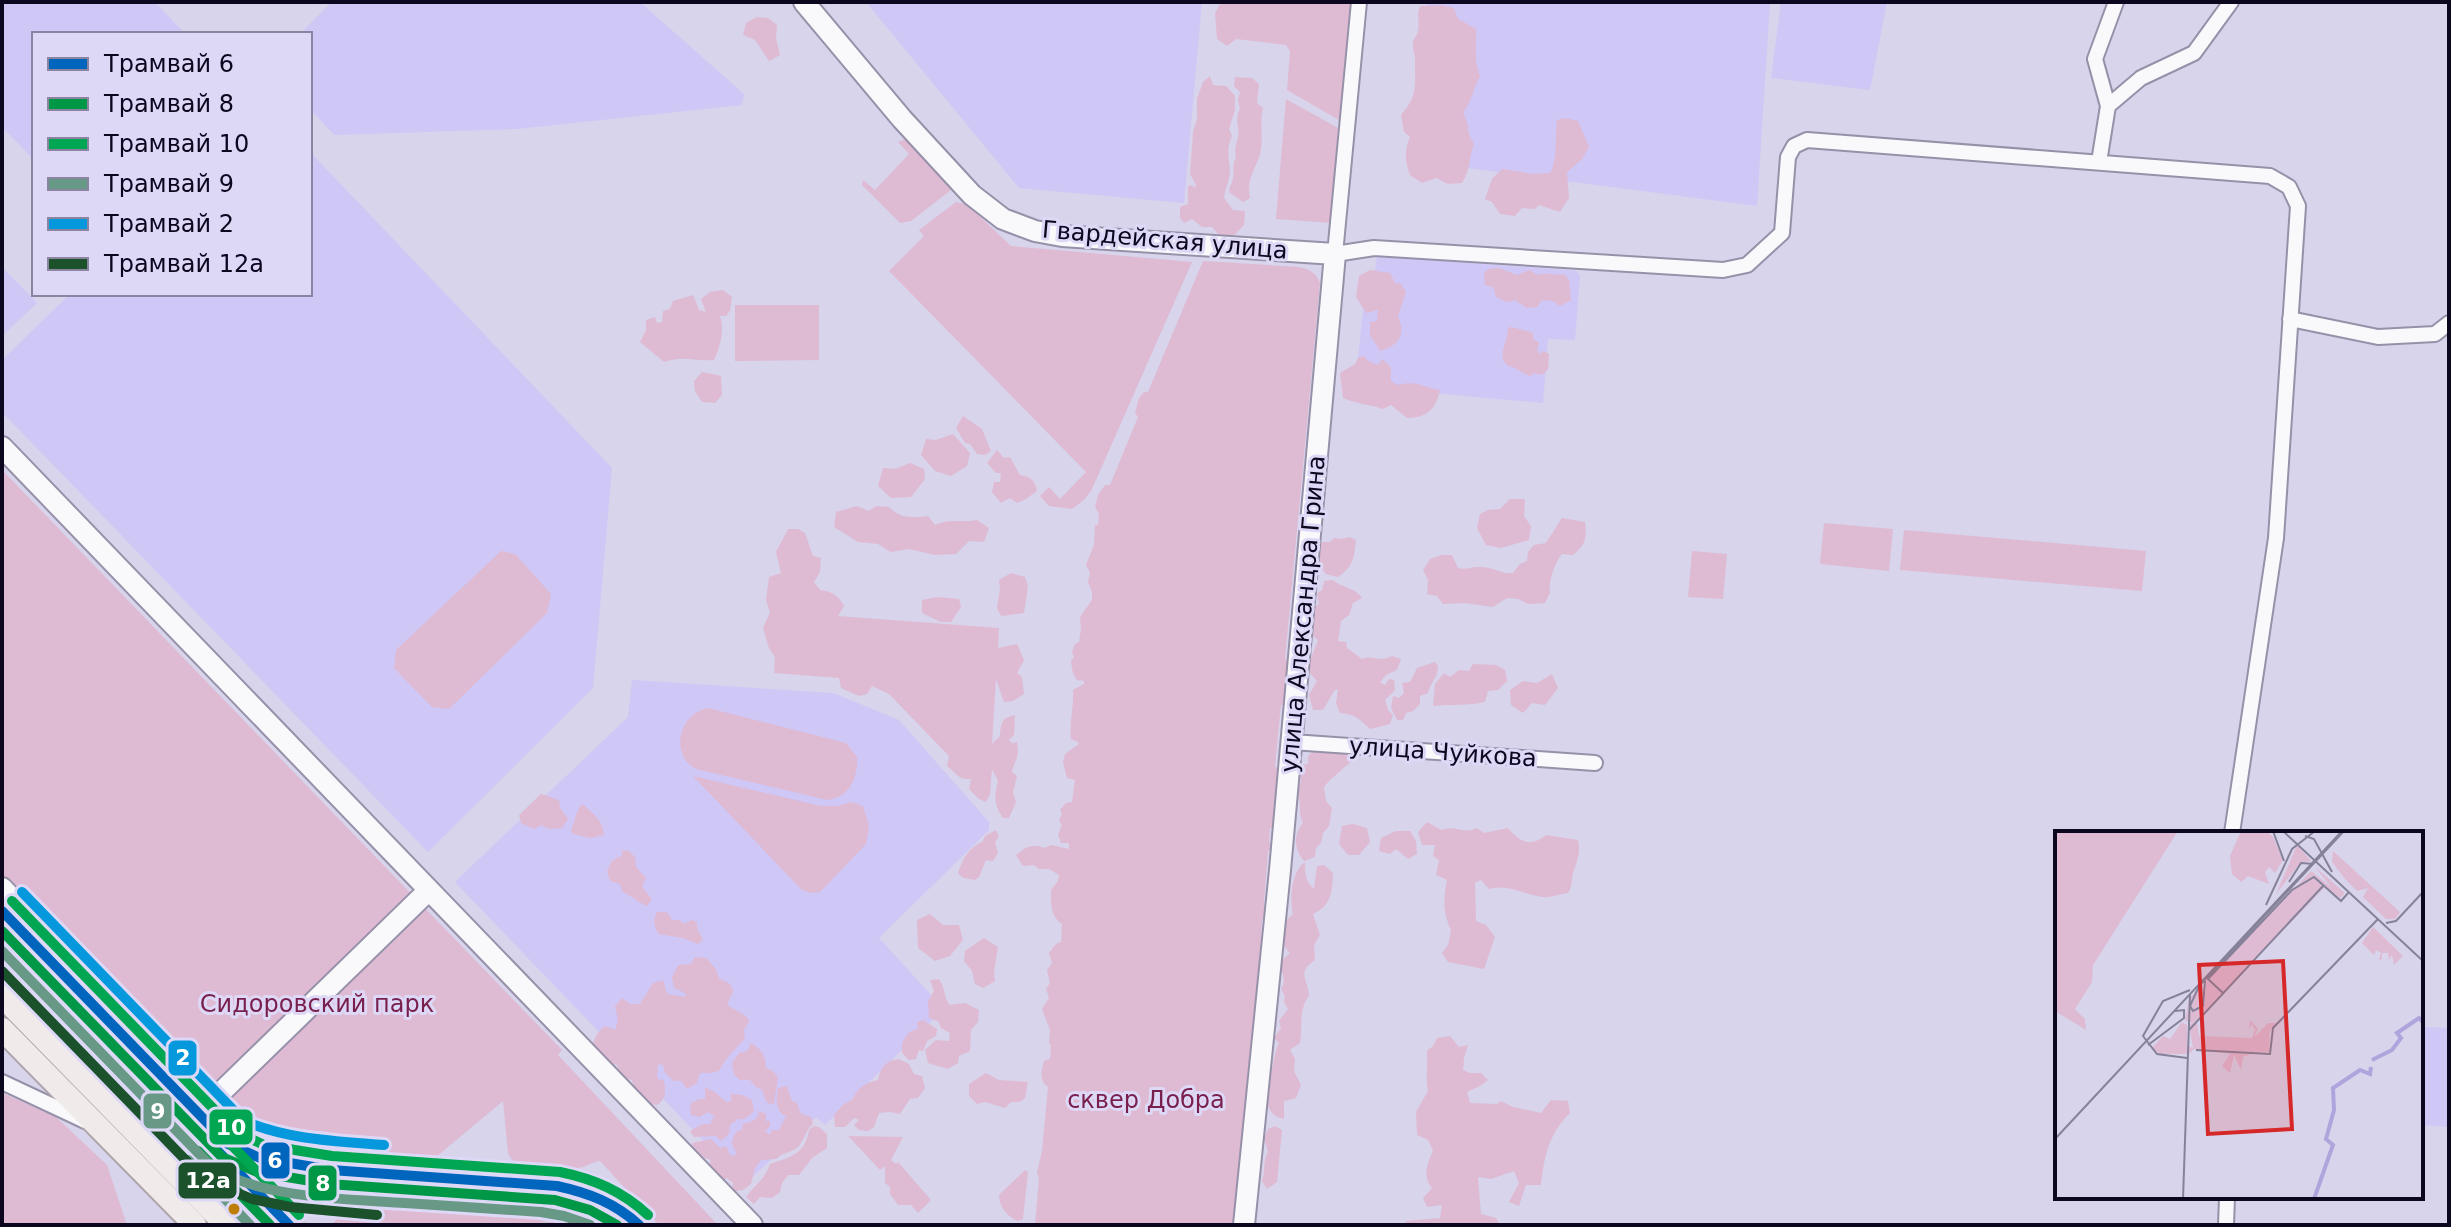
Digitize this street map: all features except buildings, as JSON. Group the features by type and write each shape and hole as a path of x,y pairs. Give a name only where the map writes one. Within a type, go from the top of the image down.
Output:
{"main road":[{"path":"2,996 226,1225"},
{"path":"2,1029 195,1225"}],"street":[{"name":"Гвардейская улица","path":"804,2 902,119 972,195 1003,219 1035,231 1062,236 1335,254"},
{"name":"улица Александра Грина","path":"1244,1225 1292,742 1359,2"},
{"path":"2099,162 2108,106 2095,59 2116,2"},
{"path":"2108,106 2141,78 2194,53 2231,2"},
{"path":"1335,254 1374,248 1723,270 1747,265 1782,233 1788,157 1794,146 1807,140 2270,176 2289,187 2298,206 2276,538 2232,831"},
{"path":"2290,319 2378,337 2435,334 2449,323"},
{"path":"2,447 752,1225"},
{"name":"улица Чуйкова","path":"1292,742 1595,763"},
{"path":"2,888 209,1104 429,890"},
{"path":"2,1082 99,1127"},
{"path":"2226,1225 2227,1199"}],"shaded area":[{"path":"2,2 155,2 183,32 32,32 32,158 5,130 2,133"},
{"path":"332,2 640,2 744,94 742,105 517,129 334,135 312,111 312,32 302,32"},
{"path":"866,2 1202,2 1184,203 1019,188"},
{"path":"1427,2 1770,2 1757,206 1413,161"},
{"path":"1781,2 1887,2 1870,90 1771,78"},
{"path":"312,154 612,468 593,688 428,852 2,412 2,360 68,296 312,296"},
{"path":"1377,256 1576,271 1580,276 1575,340 1548,339 1543,403 1355,386 1367,273 1375,272"},
{"path":"2,267 37,303 2,336"},
{"path":"632,680 833,693 899,720 989,822 989,830 879,938 944,1009 825,1125 816,1117 745,1184 455,882 628,717"},
{"path":"2423,1027 2449,1028 2449,1127 2423,1125"}],"green space":[{"path":"1228,2 1351,2 1339,120 1287,90 1290,51 1286,45 1236,39 1227,46 1217,39 1215,14 1219,5"},
{"path":"1420,6 1454,8 1458,19 1476,29 1476,58 1480,76 1463,113 1474,144 1462,183 1448,184 1436,178 1422,183 1410,175 1406,161 1410,137 1404,132 1401,115 1414,90 1413,45 1418,31 1419,9"},
{"path":"757,17 768,18 777,25 780,55 769,61 755,40 743,35 746,23"},
{"path":"1210,76 1213,85 1226,86 1235,96 1235,110 1229,129 1232,136 1228,149 1230,174 1224,198 1233,210 1245,211 1244,225 1234,235 1219,235 1212,227 1202,227 1192,219 1184,223 1180,218 1180,207 1188,204 1188,186 1195,188 1196,185 1190,174 1197,99 1203,82"},
{"path":"1235,77 1252,78 1259,84 1257,103 1263,108 1260,154 1250,180 1250,198 1243,202 1230,193 1240,109 1240,92 1234,86"},
{"path":"1286,99 1338,128 1331,223 1276,219"},
{"path":"1557,120 1578,121 1589,147 1582,159 1567,172 1569,198 1560,212 1539,205 1535,209 1522,208 1515,216 1500,214 1492,202 1485,199 1492,179 1502,169 1533,174 1550,173 1555,154"},
{"path":"908,141 952,186 911,221 900,223 862,185 863,180 875,190 909,154 898,142"},
{"path":"956,202 968,205 1011,246 1192,262 1092,489 1072,509 1049,506 1040,496 1049,487 1060,499 1086,472 889,271 924,236 919,230"},
{"name":"сквер Добра","path":"1203,261 1298,267 1312,272 1320,283 1285,659 1290,664 1284,704 1281,705 1275,766 1281,772 1280,804 1274,815 1275,825 1270,829 1269,841 1273,849 1268,851 1261,937 1264,946 1257,976 1262,988 1255,1046 1251,1048 1251,1094 1247,1098 1235,1225 1035,1225 1037,1173 1048,1087 1043,1082 1042,1072 1044,1061 1050,1059 1051,1045 1050,1030 1042,1009 1049,998 1047,970 1052,963 1049,953 1061,942 1062,924 1055,917 1051,905 1051,890 1059,875 1034,865 1023,866 1016,855 1033,846 1044,848 1051,845 1069,849 1069,843 1061,843 1058,835 1062,825 1059,820 1060,810 1066,803 1072,802 1075,780 1067,778 1063,762 1065,754 1079,744 1071,739 1073,690 1084,681 1075,678 1071,660 1074,658 1072,652 1075,644 1079,642 1080,617 1092,600 1088,582 1090,573 1086,565 1094,545 1095,525 1098,525 1099,514 1095,507 1098,495 1105,485 1110,485 1138,417 1135,413 1139,398 1148,392"},
{"path":"1499,268 1517,275 1530,270 1537,275 1563,274 1569,279 1571,300 1560,306 1553,301 1542,300 1537,307 1527,308 1515,300 1507,302 1496,297 1493,287 1485,285 1484,273"},
{"path":"1370,270 1390,273 1395,283 1401,284 1406,292 1398,316 1401,334 1392,346 1380,351 1370,335 1370,322 1377,321 1378,310 1366,313 1356,297 1359,276"},
{"path":"723,290 732,297 730,311 726,316 720,316 721,338 714,360 678,359 664,362 640,342 646,330 646,320 655,317 657,323 662,322 663,311 670,309 673,301 693,295 699,310 706,312 701,299 710,292"},
{"path":"735,305 819,305 819,360 735,361"},
{"path":"1508,328 1531,332 1533,339 1539,343 1537,350 1540,354 1544,351 1549,354 1548,369 1542,375 1535,373 1530,376 1508,366 1503,360"},
{"path":"1364,356 1377,365 1383,359 1391,368 1391,381 1397,385 1415,384 1440,390 1433,407 1425,414 1407,418 1391,405 1383,409 1343,398 1340,373"},
{"path":"702,372 721,376 722,395 715,403 702,402 695,391 694,381"},
{"path":"963,416 982,429 991,451 985,455 977,454 970,444 965,443 956,428"},
{"path":"953,434 970,453 967,466 951,476 935,471 921,455 926,439 936,440"},
{"path":"997,450 1004,458 1010,457 1020,475 1032,480 1037,491 1017,503 1010,498 1001,503 992,492 994,482 1000,482 1001,473 996,473 987,463"},
{"path":"910,463 924,469 925,479 911,497 891,498 878,486 883,468 895,469"},
{"name":"Сидоровский парк","path":"2,470 562,1050 558,1055 718,1225 659,1225 600,1161 578,1168 519,1164 512,1160 508,1153 503,1101 436,1157 264,1145 238,1131 2,883"},
{"path":"1510,499 1525,499 1524,516 1531,526 1529,540 1501,548 1486,545 1477,528 1480,514 1500,509"},
{"path":"857,506 869,511 876,506 889,507 907,517 928,516 935,525 977,520 989,528 984,542 969,541 956,554 935,555 909,549 891,552 878,544 858,542 834,527 836,512"},
{"path":"1562,518 1585,522 1586,536 1581,548 1573,555 1562,554 1559,558 1545,603 1528,604 1507,598 1493,607 1443,604 1437,596 1427,594 1428,580 1423,570 1430,559 1452,555 1458,568 1483,567 1513,573 1527,561 1528,552 1534,545 1546,543"},
{"path":"1824,523 1893,529 1889,571 1820,564"},
{"path":"788,529 805,533 813,556 821,558 820,572 814,582 820,590 835,595 842,602 844,606 838,616 999,628 998,648 1017,644 1024,660 1017,673 1022,677 1024,694 1013,701 1004,702 996,679 992,744 1000,736 1004,720 1015,715 1014,735 1009,740 1017,742 1018,748 1012,772 1017,776 1013,792 1016,802 1009,818 1003,818 996,805 998,781 992,769 990,794 986,802 969,789 971,779 960,777 947,766 949,756 889,694 872,686 867,694 859,696 841,688 839,678 774,673 775,657 763,628 770,612 766,600 769,577 781,573 776,552"},
{"path":"1904,530 2146,551 2142,591 1900,570"},
{"path":"1350,537 1356,540 1350,565 1338,577 1326,574 1314,559 1316,548 1321,542"},
{"path":"501,551 515,554 551,594 547,613 449,709 432,707 394,668 396,650"},
{"path":"1692,551 1727,554 1723,599 1688,597"},
{"path":"1011,573 1025,577 1028,586 1024,613 1001,616 997,608 999,580"},
{"path":"1333,580 1362,598 1353,603 1349,615 1341,621 1338,641 1346,642 1347,648 1362,659 1392,656 1401,659 1397,670 1380,682 1385,685 1389,679 1394,680 1395,690 1385,700 1393,715 1390,724 1370,729 1356,718 1340,713 1336,703 1338,689 1323,710 1313,710 1309,695 1317,681 1310,673 1310,661 1318,640 1311,635 1313,608 1319,604 1317,593 1322,590 1324,581"},
{"path":"937,597 959,599 961,607 951,622 941,622 922,613 922,600"},
{"path":"1435,662 1438,670 1428,693 1420,696 1420,704 1406,713 1403,720 1397,720 1391,708 1393,696 1399,698 1404,693 1402,683 1410,682 1417,668"},
{"path":"1473,664 1496,665 1505,670 1507,681 1498,690 1488,691 1485,702 1433,706 1435,684 1444,673 1450,677 1459,670 1469,671"},
{"path":"1552,674 1558,688 1545,705 1532,703 1523,713 1511,705 1510,690 1523,681 1537,683"},
{"path":"708,708 846,743 857,757 851,785 842,795 827,800 696,769 682,754 681,735 690,718"},
{"path":"1334,748 1354,760 1324,787 1326,801 1332,808 1329,826 1316,848 1315,857 1304,861 1296,842 1303,823 1296,790 1301,782 1300,765 1308,764 1308,756 1314,750 1327,753"},
{"path":"693,776 821,806 851,802 863,806 869,826 866,844 820,892 802,890"},
{"path":"541,794 559,800 560,808 568,819 562,828 549,829 541,825 534,829 521,823 519,815"},
{"path":"582,804 600,822 604,835 591,838 573,834 571,830"},
{"path":"1427,822 1441,830 1477,828 1484,833 1508,828 1526,842 1546,835 1578,840 1579,853 1570,890 1568,893 1542,897 1509,889 1489,889 1481,880 1475,883 1476,921 1486,925 1495,937 1484,969 1448,962 1442,953 1448,945 1451,930 1444,905 1447,880 1436,875 1439,860 1433,856 1435,845 1422,845 1418,832"},
{"path":"1353,824 1367,828 1370,842 1359,855 1348,855 1339,844 1342,826"},
{"path":"996,830 998,853 993,861 986,860 975,880 963,878 958,873 967,854"},
{"path":"1396,831 1410,831 1416,841 1417,854 1408,859 1396,849 1390,854 1379,851 1381,838"},
{"path":"622,850 629,851 635,857 636,867 646,878 642,886 652,900 646,906 622,891 620,884 610,881 607,871 612,861 622,855"},
{"path":"1305,862 1306,877 1314,889 1317,866 1324,865 1333,873 1332,886 1327,902 1313,914 1320,935 1314,945 1315,960 1304,972 1309,996 1302,1013 1300,1043 1290,1050 1295,1059 1294,1071 1301,1085 1296,1098 1284,1101 1284,1119 1271,1112 1267,1091 1279,1043 1274,1038 1281,1028 1279,1021 1288,1009 1281,989 1284,979 1279,963 1290,953 1280,941 1286,921 1293,914 1294,878"},
{"path":"657,912 667,912 672,920 684,924 692,920 697,922 703,940 698,944 659,934 654,923"},
{"path":"930,914 943,925 959,925 963,940 950,956 935,961 918,948 917,920"},
{"path":"984,938 998,947 995,981 983,988 975,984 972,971 964,961 965,951"},
{"path":"695,957 706,958 719,978 730,984 733,991 727,1005 749,1021 744,1030 745,1038 719,1071 700,1073 697,1083 687,1089 681,1081 674,1081 665,1073 663,1065 658,1064 657,1078 664,1081 665,1094 657,1105 651,1104 640,1098 632,1080 621,1077 617,1065 603,1061 592,1047 603,1028 606,1026 615,1030 618,1021 615,1006 622,998 630,1004 640,1004 653,983 663,980 667,994 686,997 685,993 674,988 672,977 678,965 691,964"},
{"path":"939,979 950,1005 965,1003 979,1010 978,1022 971,1030 970,1051 959,1056 958,1063 948,1069 928,1063 925,1050 936,1040 949,1041 950,1033 941,1028 938,1021 929,1018 928,1001 934,991 930,980"},
{"path":"923,1020 937,1029 936,1036 927,1041 923,1051 919,1050 916,1059 909,1060 902,1053 902,1043 909,1032 918,1029 917,1022"},
{"path":"1450,1036 1459,1047 1468,1045 1463,1070 1481,1073 1488,1080 1467,1092 1470,1103 1497,1104 1501,1101 1541,1113 1551,1100 1568,1101 1570,1113 1549,1146 1541,1185 1526,1185 1519,1206 1509,1202 1519,1183 1514,1171 1491,1179 1478,1177 1481,1214 1496,1218 1500,1225 1405,1225 1406,1221 1440,1218 1442,1205 1427,1207 1423,1198 1432,1188 1426,1174 1433,1151 1428,1140 1417,1135 1416,1112 1428,1091 1427,1051 1437,1038"},
{"path":"751,1043 763,1054 766,1068 778,1077 774,1103 771,1105 762,1090 750,1080 740,1080 734,1074 732,1063 739,1053 747,1051"},
{"path":"899,1059 909,1064 914,1074 922,1076 925,1088 918,1098 910,1099 900,1114 879,1113 874,1127 868,1131 859,1130 854,1125 859,1120 854,1118 845,1127 835,1127 834,1115 843,1105 853,1099 862,1086 878,1080 887,1063"},
{"path":"986,1073 999,1080 1028,1082 1025,1098 1020,1102 1011,1102 1005,1108 985,1102 977,1104 969,1096 969,1084"},
{"path":"787,1086 792,1101 797,1103 801,1114 811,1117 813,1124 797,1148 776,1159 761,1160 755,1168 751,1184 743,1190 731,1192 733,1183 727,1178 721,1182 708,1169 711,1160 693,1154 692,1143 711,1139 720,1148 726,1146 729,1154 734,1156 737,1153 732,1144 735,1134 742,1130 743,1123 757,1118 759,1111 766,1114 766,1121 770,1121 770,1127 765,1131 770,1135 772,1130 779,1130 786,1116 778,1108 778,1088"},
{"path":"705,1087 726,1102 731,1101 731,1094 752,1100 754,1111 730,1125 729,1134 721,1141 716,1136 694,1137 690,1131 710,1124 714,1116 708,1112 700,1117 691,1115 690,1104 705,1099"},
{"path":"2,1093 55,1116 107,1165 127,1225 2,1225"},
{"path":"814,1126 827,1134 827,1148 812,1158 799,1175 788,1175 780,1192 772,1198 760,1197 754,1204 746,1197 763,1178 770,1164 800,1150"},
{"path":"1275,1126 1282,1130 1277,1182 1267,1189 1262,1181 1268,1152 1264,1138 1268,1129"},
{"path":"848,1136 903,1137 891,1160 896,1164 898,1162 931,1200 918,1213 911,1205 898,1205 885,1183 885,1166 880,1170"},
{"path":"1025,1170 1028,1172 1023,1219 1018,1221 1004,1211 999,1195"},
{"path":"345,1179 617,1196 649,1225 331,1225 356,1200"}],"tram line":[{"name":"2","path":"22,892 244,1121 295,1136 384,1145"},
{"name":"10","path":"12,901 236,1132 264,1145 332,1156 560,1172 607,1187 648,1215"},
{"name":"6","path":"2,911 228,1144 260,1158 331,1170 557,1186 601,1200 639,1225"},
{"name":"8","path":"2,931 222,1157 257,1172 329,1184 555,1200 590,1210 617,1225"},
{"name":"9","path":"2,951 208,1163 227,1175 250,1184 302,1195 541,1212 590,1225"},
{"name":"12а","path":"2,971 204,1179 252,1199 290,1207 377,1215"},
{"name":"10","path":"218,1131 299,1215"},
{"name":"6","path":"208,1141 289,1225"},
{"path":"228,1144 307,1225"},
{"name":"8","path":"198,1151 270,1225"},
{"name":"9","path":"188,1160 250,1225"},
{"path":"539,1225 582,1215 604,1217 624,1225"}]}
